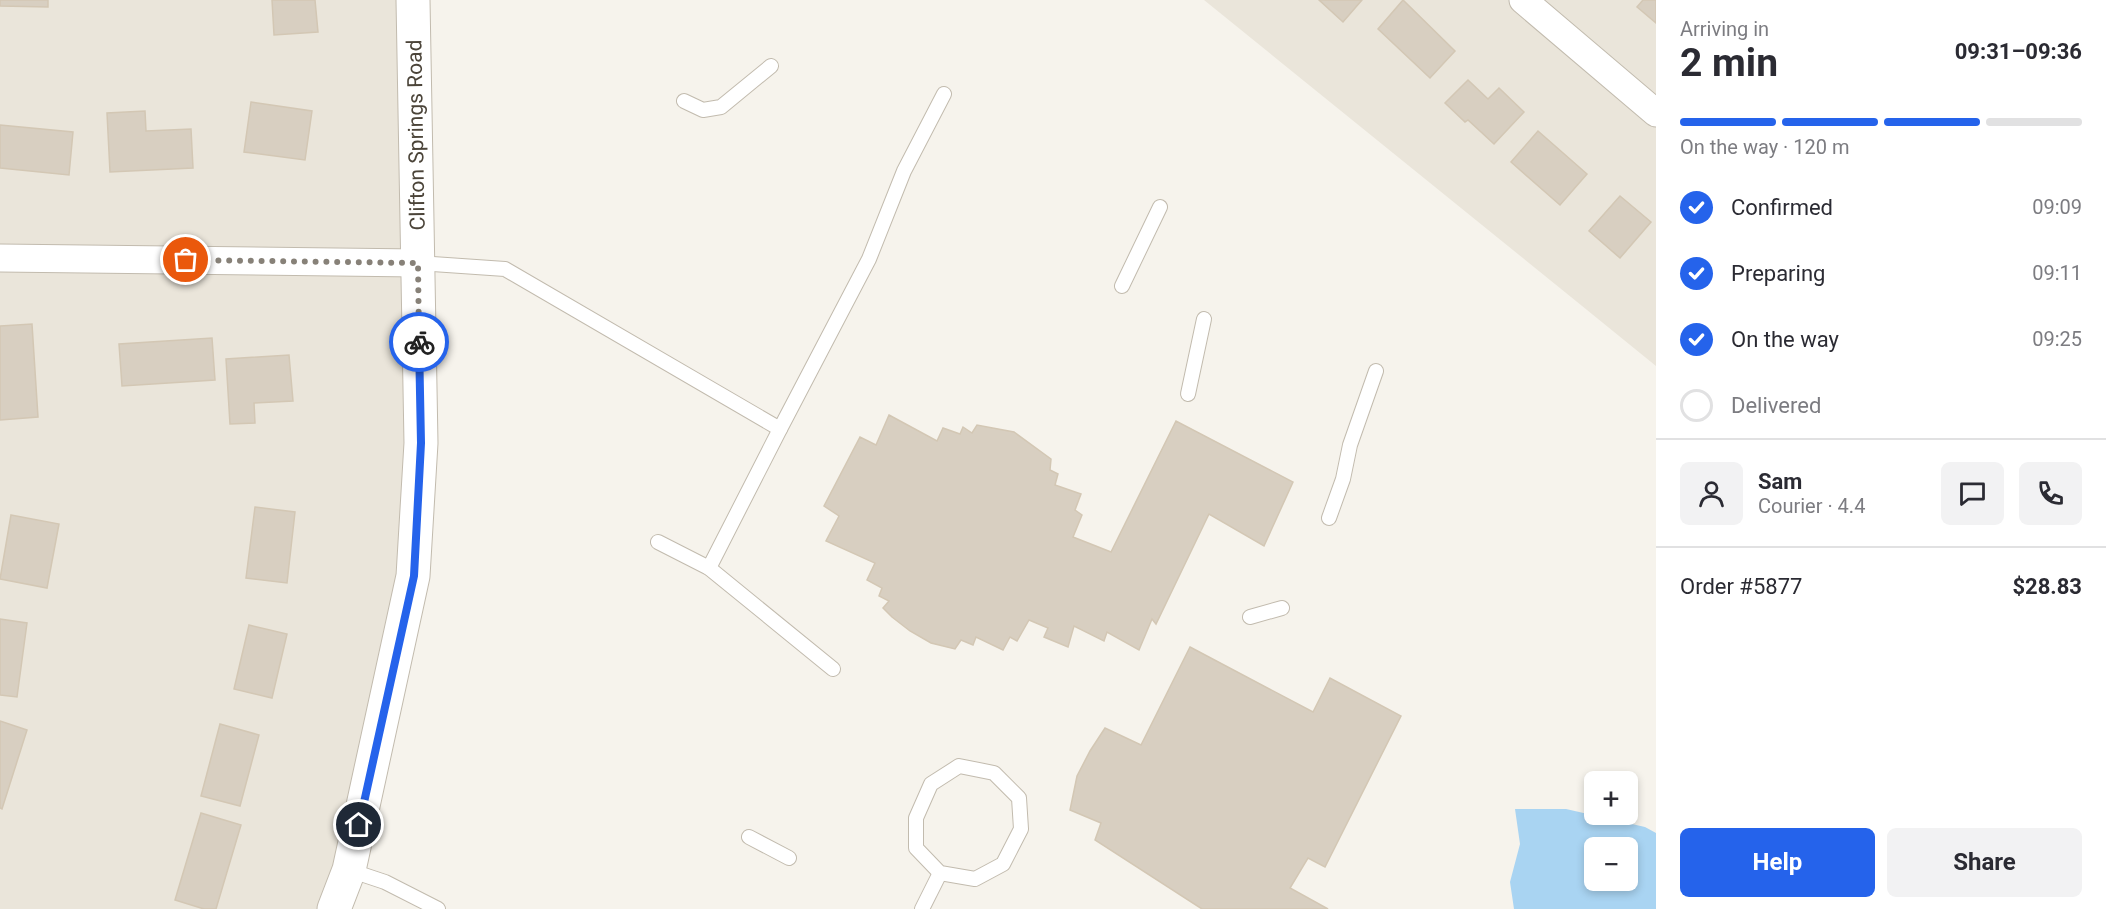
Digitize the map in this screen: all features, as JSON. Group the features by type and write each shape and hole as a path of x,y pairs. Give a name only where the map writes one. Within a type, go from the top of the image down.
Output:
{"street":[{"name":"Clifton Springs Road","path":"334,909 349,870 414,576 421,443 413,0"},
{"path":"1523,0 1656,113"},
{"path":"0,258 418,263"}],"lane":[{"path":"684,100 703,110 721,107 771,66"},
{"path":"709,568 869,259 904,171 944,94"},
{"path":"1122,286 1160,207"},
{"path":"418,263 505,269 780,429"},
{"path":"1188,394 1204,319"},
{"path":"1329,518 1343,479 1350,446 1376,371"},
{"path":"658,542 709,568 833,669"},
{"path":"1250,617 1282,608"},
{"path":"959,766 994,773 1019,798 1021,829 1003,864 975,879 940,873 916,848 916,818 931,784 959,766"},
{"path":"749,837 789,858"},
{"path":"349,870 385,882 438,909"},
{"path":"922,909 940,873"}],"shaded area":[{"path":"0,0 428,0 428,463 324,909 0,909"},
{"path":"1204,0 1656,0 1656,366 1571,297"}],"water":[{"path":"1515,809 1566,809 1584,813 1584,825 1636,825 1656,833 1656,909 1514,909 1510,882 1520,844"}],"building":[{"path":"0,0 48,0 48,7 0,6"},
{"path":"272,0 315,0 318,32 274,35"},
{"path":"1319,0 1362,0 1343,22"},
{"path":"1403,0 1455,51 1430,78 1378,29"},
{"path":"1643,0 1656,0 1656,23 1637,7"},
{"path":"1468,80 1488,99 1499,88 1524,112 1494,144 1445,103"},
{"path":"251,102 312,111 305,160 244,152"},
{"path":"145,111 146,131 191,129 193,168 110,172 107,113"},
{"path":"0,125 73,132 69,175 0,168"},
{"path":"1538,131 1587,174 1560,205 1511,162"},
{"path":"1620,196 1651,222 1620,258 1589,231"},
{"path":"32,324 38,417 0,420 0,326"},
{"path":"212,338 215,380 122,386 119,344"},
{"path":"289,355 293,401 254,403 255,423 230,424 226,359"},
{"path":"889,415 937,441 943,428 960,434 963,427 972,433 977,425 1014,432 1051,459 1050,470 1058,474 1055,485 1081,494 1075,510 1082,515 1073,537 1111,552 1176,421 1293,482 1264,546 1209,514 1156,624 1152,619 1139,650 1107,632 1104,641 1074,626 1068,647 1044,637 1048,628 1029,620 1017,641 1010,637 1003,650 976,637 973,645 961,640 955,649 931,643 892,617 883,608 889,601 879,596 882,588 867,580 875,563 826,541 839,516 824,506 860,437 876,445"},
{"path":"255,507 295,512 287,583 246,578"},
{"path":"11,515 59,524 47,588 0,579"},
{"path":"0,619 27,623 17,697 0,695"},
{"path":"249,625 287,634 272,698 234,689"},
{"path":"1190,647 1313,712 1330,678 1401,716 1325,867 1308,858 1290,888 1328,909 1202,909 1095,840 1101,823 1070,810 1077,776 1105,728 1141,745"},
{"path":"0,721 27,730 2,809 0,808"},
{"path":"220,724 259,735 240,806 201,796"},
{"path":"201,813 241,825 216,909 204,909 175,900"}],"way so far":[{"path":"186,260 418,263 419,342"}],"route":[{"path":"359,825 414,576 421,443 419,342"}]}
